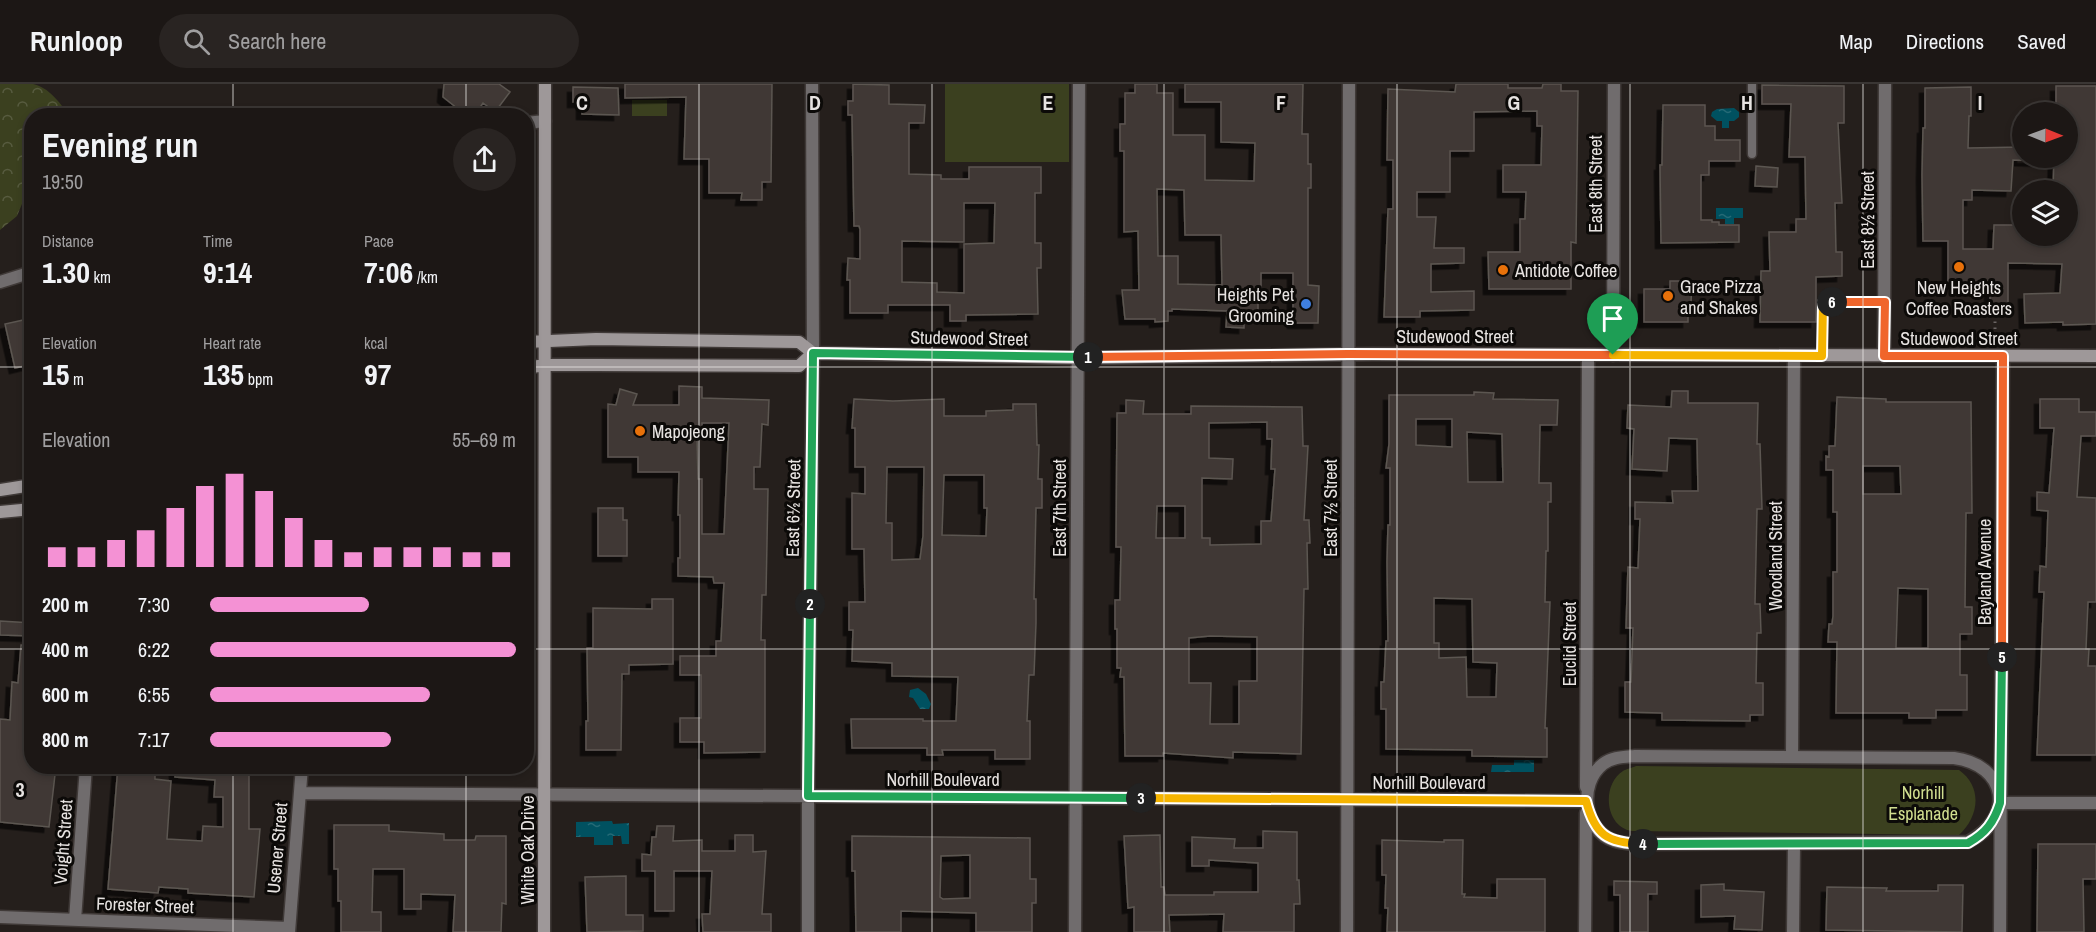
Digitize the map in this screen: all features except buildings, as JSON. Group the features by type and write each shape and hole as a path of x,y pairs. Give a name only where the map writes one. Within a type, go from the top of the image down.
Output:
{"main road":[{"name":"White Oak Drive","path":"544,932 546,794 545,84"},
{"name":"Studewood Street","path":"534,342 596,339 799,342 813,353 1078,358 1348,354 2096,356"},
{"name":"Studewood Street","path":"534,367 799,366 813,353"},
{"path":"0,490 24,486"},
{"path":"0,512 24,510"}],"street":[{"name":"East 6½ Street","path":"808,932 813,353 812,84"},
{"name":"East 7th Street","path":"1075,932 1079,84"},
{"name":"East 7½ Street","path":"1347,932 1349,84"},
{"name":"East 8th Street","path":"1613,355 1614,84"},
{"name":"East 8½ Street","path":"1884,356 1885,84"},
{"path":"534,123 545,122"},
{"path":"0,282 24,274"},
{"name":"Euclid Street","path":"1585,932 1588,355"},
{"name":"Woodland Street","path":"1792,757 1794,356"},
{"name":"Bayland Avenue","path":"2000,932 2003,356"},
{"path":"1617,757 1792,757 1969,760 1982,767 1996,785 2000,803 1995,819 1982,836 1968,843 1794,844 1614,841 1601,833 1591,820 1586,801 1590,780 1603,765 1617,757"},
{"name":"Voight Street","path":"75,920 85,774"},
{"name":"Usener Street","path":"289,930 301,774"},
{"name":"Norhill Boulevard","path":"300,793 1586,801"},
{"path":"2000,803 2096,803"},
{"path":"1793,932 1794,844"},
{"name":"Forester Street","path":"0,917 289,930"}],"lane":[{"path":"1752,84 1752,154"},
{"path":"1822,356 1823,302 1885,302"}],"path":[{"path":"1995,316 1995,329"}],"green space":[{"path":"0,84 33,84 44,88 63,108 24,108 24,199 17,216 0,230"},
{"path":"945,84 1069,84 1069,162 945,162"},
{"path":"632,100 667,100 667,116 632,116"},
{"name":"Norhill Esplanade","path":"1636,766 1959,770 1972,785 1976,802 1971,820 1959,835 1632,831 1616,822 1611,814 1609,795 1616,777 1623,771"}],"water":[{"path":"1734,108 1739,112 1739,117 1734,121 1729,121 1729,128 1722,128 1722,121 1717,121 1711,116 1712,112 1717,109"},
{"path":"1716,208 1743,208 1743,218 1734,218 1734,224 1725,224 1725,219 1716,219"},
{"path":"918,688 926,694 931,704 929,709 920,709 913,698 909,697 910,690"},
{"path":"1514,760 1534,760 1534,772 1491,772 1492,765 1514,765"},
{"path":"612,821 613,824 629,823 629,844 622,844 621,836 613,836 613,845 594,845 594,837 576,837 576,822"}],"place":[{"name":"New Heights Coffee Roasters","path":"1959,267"},
{"name":"Antidote Coffee","path":"1503,270"},
{"name":"Grace Pizza and Shakes","path":"1668,296"},
{"name":"Heights Pet Grooming","path":"1306,304"},
{"name":"Mapojeong","path":"640,431"}],"route":[{"path":"1823,302 1885,302 1884,356 2003,356 2000,803 1995,819 1982,836 1968,843 1953,844 1634,843 1614,841 1601,833 1591,820 1586,801 808,796 813,353 1078,358 1348,354 1613,355 1822,356 1823,302"}]}
